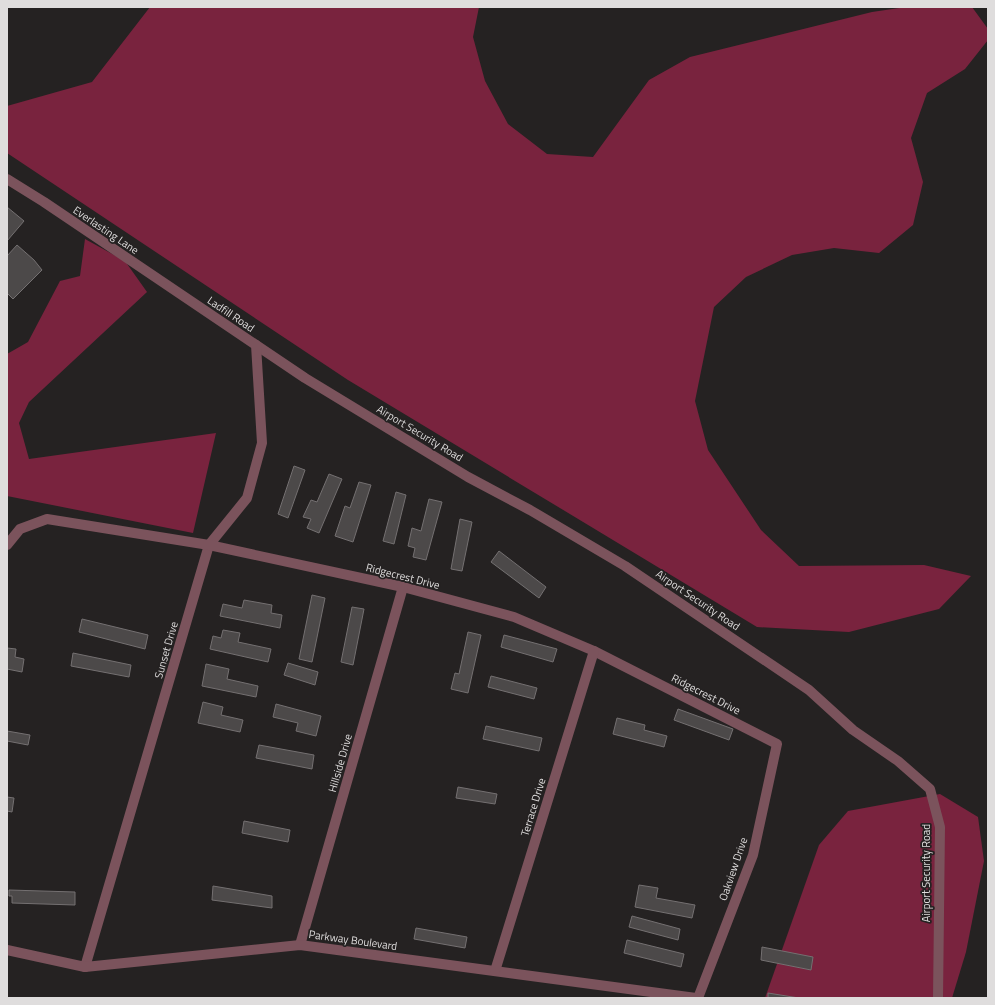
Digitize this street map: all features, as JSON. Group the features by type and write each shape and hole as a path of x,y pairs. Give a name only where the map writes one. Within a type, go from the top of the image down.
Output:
{"street":[{"name":"Everlasting Lane","path":"7,179 44,202 191,302"},
{"name":"Ladfill Road","path":"191,302 256,346"},
{"name":"Sunset Drive","path":"85,967 209,545 247,498 262,443 256,346"},
{"name":"Airport Security Road","path":"256,346 305,378 468,477 530,510 625,566 809,690 853,730 898,761 930,789 940,827 938,998"},
{"name":"Ridgecrest Drive","path":"7,545 20,529 47,519 209,545 403,587 514,617 594,651 777,744"},
{"name":"Hillside Drive","path":"300,945 403,587"},
{"name":"Terrace Drive","path":"495,971 594,651"},
{"name":"Oakview Drive","path":"697,998 753,855 777,744"},
{"name":"Parkway Boulevard","path":"7,950 85,967 300,945 697,998"}],"shaded area":[{"path":"150,7 479,7 473,37 485,81 508,124 547,154 593,157 649,80 690,57 872,12 906,7 972,7 988,29 988,40 965,69 927,93 911,138 923,182 913,225 879,253 834,248 792,255 746,277 714,307 695,401 708,450 761,530 799,566 924,565 971,576 939,609 849,632 757,627 348,380 7,153 7,106 92,82"},
{"path":"85,239 125,261 147,292 29,402 19,423 29,459 216,433 193,533 7,496 7,354 28,342 60,281 80,276"},
{"path":"940,794 978,817 984,861 966,952 952,998 765,998 819,845 848,811"}],"building":[{"path":"7,207 24,221 7,241"},
{"path":"17,245 34,260 42,270 13,299 7,293 7,256"},
{"path":"294,466 305,470 288,518 278,514"},
{"path":"329,474 342,479 319,533 307,528 311,519 303,517 311,500 317,502"},
{"path":"359,482 371,485 353,542 335,536 345,506 350,508"},
{"path":"396,492 406,495 394,544 383,541"},
{"path":"429,499 442,502 426,560 413,557 415,548 408,546 412,528 421,531"},
{"path":"460,519 472,522 462,571 451,569"},
{"path":"499,551 546,587 539,598 491,562"},
{"path":"312,595 325,598 312,662 299,659"},
{"path":"244,600 272,605 271,613 282,615 280,628 220,616 223,604 242,608"},
{"path":"352,607 364,609 353,665 341,662"},
{"path":"82,619 148,635 145,649 79,632"},
{"path":"223,630 240,633 238,642 271,649 268,662 210,649 213,636 221,638"},
{"path":"468,632 481,635 468,693 451,689 455,673 459,674"},
{"path":"504,635 557,649 553,662 501,647"},
{"path":"7,648 16,649 15,657 24,659 22,672 7,669"},
{"path":"73,653 131,665 129,677 71,666"},
{"path":"288,663 318,672 315,685 284,675"},
{"path":"206,664 229,669 227,679 258,686 256,697 202,686"},
{"path":"491,676 537,688 534,699 488,687"},
{"path":"203,702 223,707 221,715 243,720 240,732 198,723"},
{"path":"276,704 321,716 316,736 296,731 298,723 273,717"},
{"path":"678,709 733,729 729,740 674,720"},
{"path":"617,718 645,725 644,730 667,736 664,747 613,734"},
{"path":"486,726 542,738 539,751 483,739"},
{"path":"7,731 30,735 28,745 7,741"},
{"path":"259,745 314,755 312,769 256,758"},
{"path":"458,787 497,794 495,804 456,798"},
{"path":"7,797 14,798 12,812 7,811"},
{"path":"244,821 290,830 288,842 242,833"},
{"path":"639,885 658,888 656,898 695,905 692,918 635,907"},
{"path":"213,886 272,896 272,908 212,900"},
{"path":"9,890 75,892 75,905 12,903 12,896 9,896"},
{"path":"632,916 680,929 678,940 629,927"},
{"path":"416,928 467,937 465,948 414,939"},
{"path":"627,940 684,954 681,967 624,953"},
{"path":"762,947 813,957 811,970 761,960"},
{"path":"768,993 799,998 768,998"}]}
